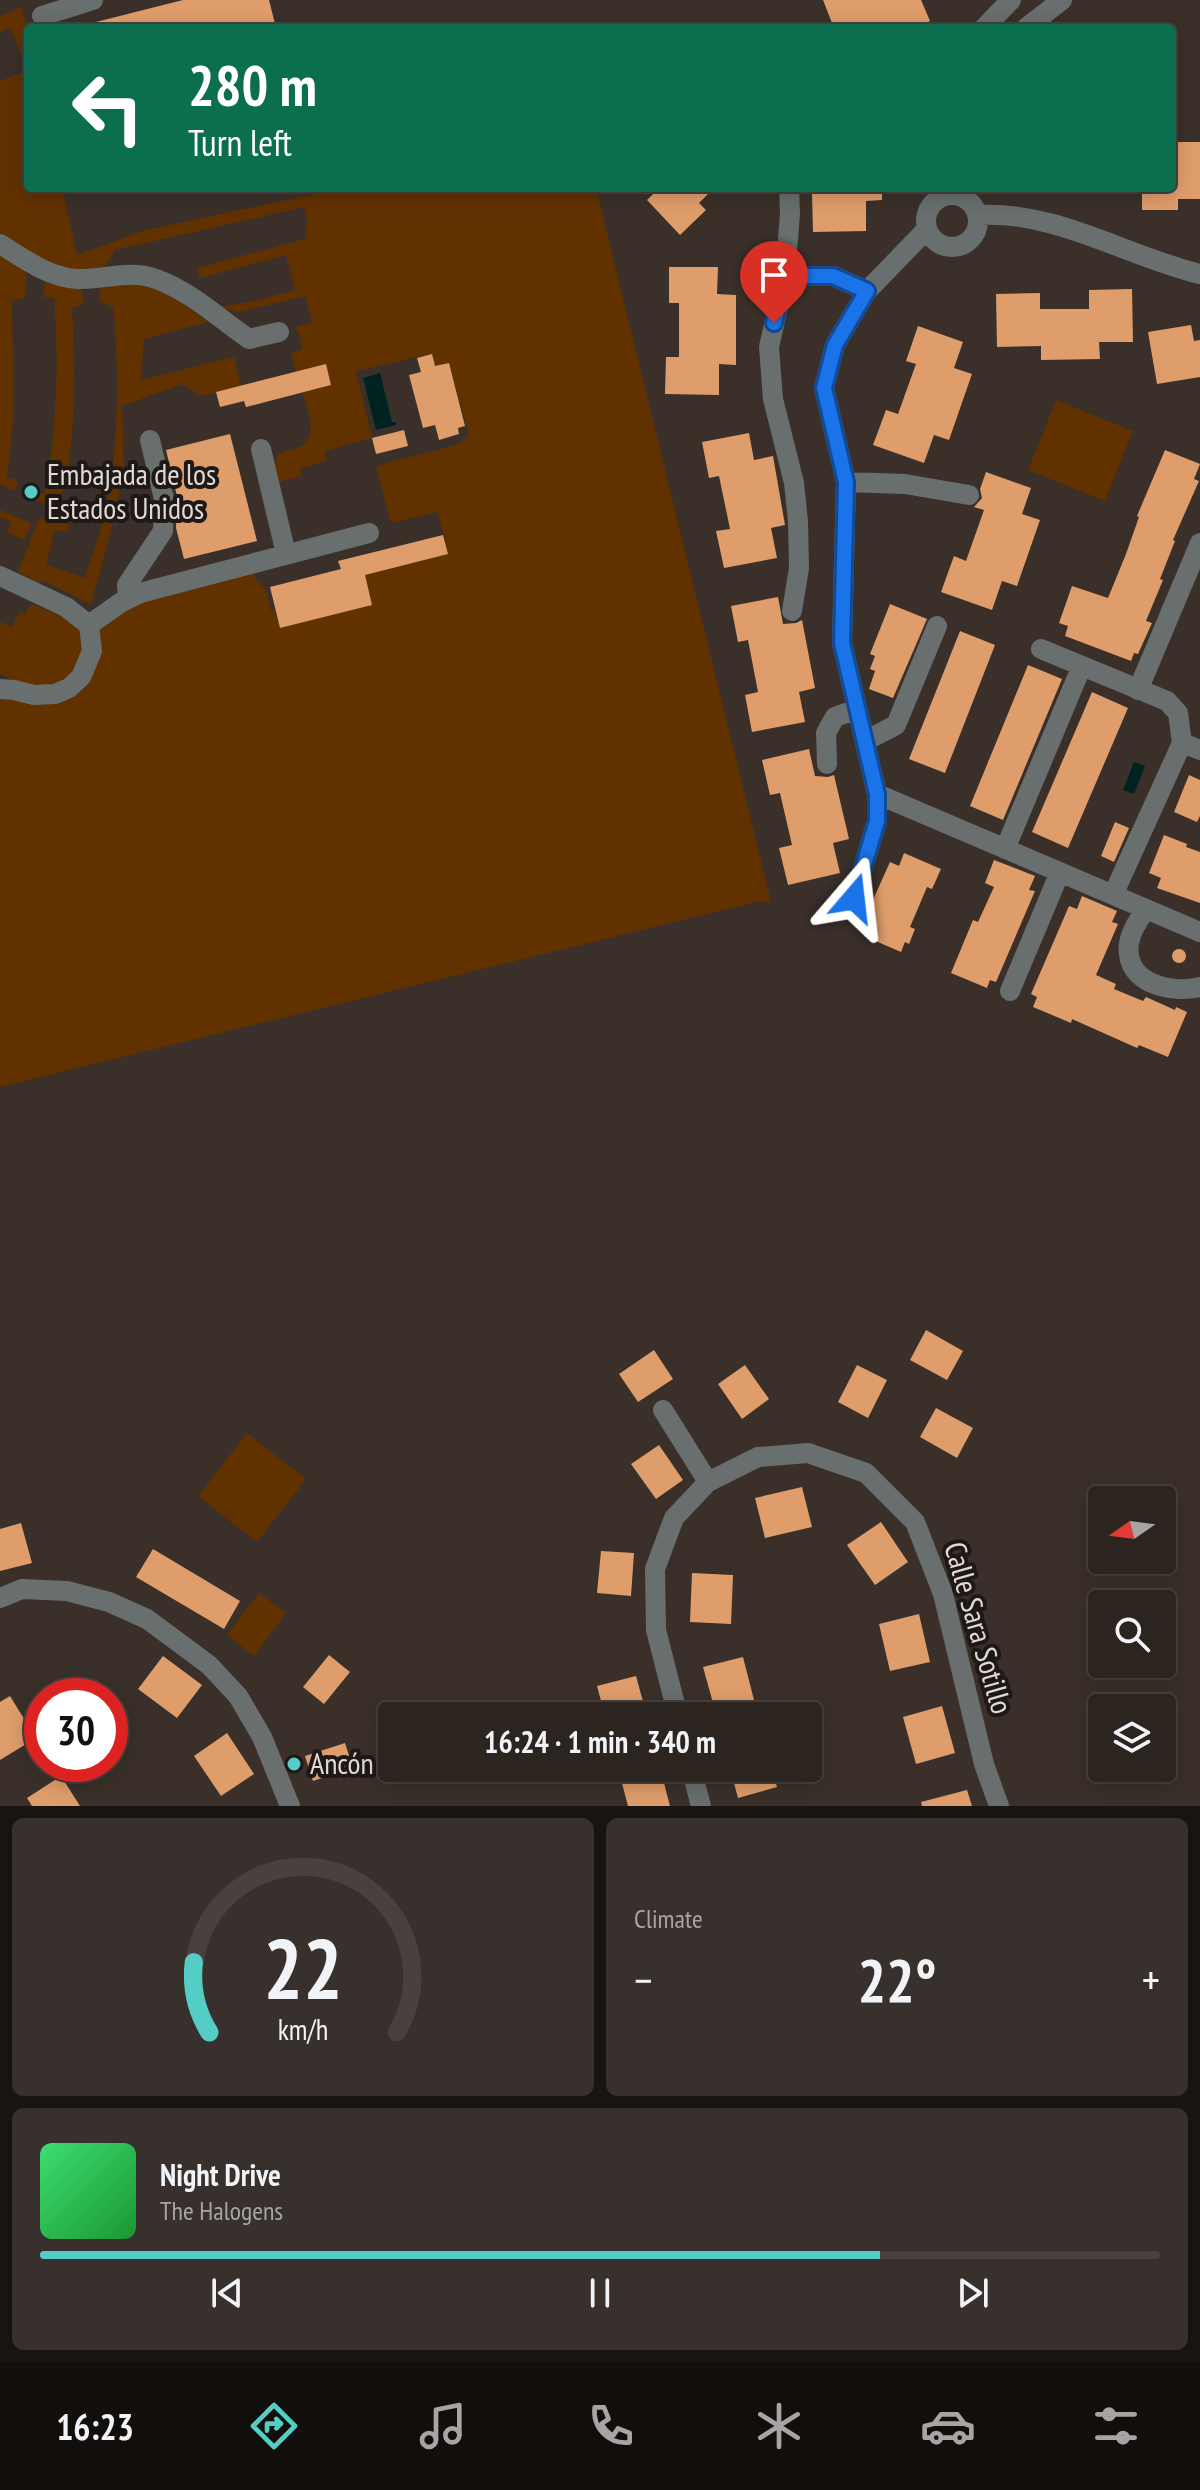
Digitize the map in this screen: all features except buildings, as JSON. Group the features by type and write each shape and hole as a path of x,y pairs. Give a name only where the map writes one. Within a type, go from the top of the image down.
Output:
{"street":[{"path":"42,16 93,0"},
{"path":"1032,24 1062,0"},
{"path":"988,24 1009,1 1030,24"},
{"path":"789,192 785,276 769,347 773,399 794,483 798,521 799,568 792,611"},
{"path":"941,193 971,203 977,215 975,232 970,240 954,247 937,243 927,229 926,215 941,193"},
{"path":"977,215 996,214 1055,224 1200,274"},
{"path":"854,898 877,821 877,794 842,643 846,482 824,388 835,345 867,291 927,229"},
{"path":"0,244 37,267 66,277 79,279 131,274 155,278 183,293 249,339 279,332"},
{"path":"785,276 833,276 867,291"},
{"path":"128,599 127,585 163,531 164,499 150,440"},
{"path":"261,449 286,554"},
{"path":"846,482 905,484 969,495"},
{"path":"89,625 128,599 168,585 369,533"},
{"path":"1138,690 1200,543"},
{"path":"0,576 66,607 89,625 92,651 81,677 69,688 55,694 34,695 5,686"},
{"path":"865,741 896,725 937,626"},
{"path":"1041,649 1167,701 1178,713 1191,746 1113,895"},
{"path":"1005,849 1081,668"},
{"path":"827,764 826,733 835,717 857,709"},
{"path":"877,794 1200,932"},
{"path":"1010,991 1060,872"},
{"path":"1146,909 1133,927 1128,953 1133,968 1154,985 1188,990 1200,987"},
{"path":"663,1410 708,1482"},
{"name":"Calle Sara Sotillo","path":"674,1702 656,1630 655,1569 674,1518 708,1482 758,1457 808,1453 866,1473 915,1522 943,1594 984,1764 999,1806"},
{"path":"0,1598 22,1589 67,1591 109,1602 147,1619 209,1665 238,1696 262,1737 290,1806"},
{"path":"695,1782 701,1806"}],"shaded area":[{"path":"22,7 26,24 24,63 11,28 0,32 0,16"},
{"path":"24,72 24,192 63,192 77,255 146,230 324,192 597,192 771,902 760,901 0,1087 0,693 66,697 98,630 137,602 253,572 257,582 265,587 271,611 275,610 280,628 372,605 365,575 448,553 438,512 391,523 376,466 459,444 469,434 449,363 435,366 431,354 356,371 372,438 325,451 327,461 300,468 302,476 278,482 275,468 279,454 304,444 311,432 303,393 331,385 326,365 296,372 291,353 303,349 296,327 312,322 305,296 238,312 218,307 295,290 286,255 200,278 197,268 305,239 307,219 304,207 115,250 104,268 75,272 51,266 0,234 0,81"},
{"path":"0,254 21,267 27,280 24,298 12,301 14,413 7,478 16,480 18,484 12,490 0,484"},
{"path":"45,281 78,288 82,291 84,304 72,308 73,427 62,497 72,503 69,508 39,502 31,493 45,494 54,420 57,371 54,297 43,297"},
{"path":"138,284 175,298 207,322 144,339 141,380 234,357 241,386 201,396 182,384 122,406 124,470 91,604 18,572 39,518 70,526 66,532 55,530 46,565 85,578 102,525 115,444 117,361 113,307 101,302 99,292 102,286"},
{"path":"1056,400 1133,431 1105,501 1028,470"},
{"path":"0,510 31,523 25,540 7,532 11,522 0,517"},
{"path":"31,604 71,621 83,641 79,663 63,681 53,686 30,687 0,673 0,622 12,627 20,612 25,614"},
{"path":"247,1433 306,1479 257,1542 198,1496"},
{"path":"259,1593 286,1613 254,1656 227,1635"}],"water":[{"path":"380,373 392,422 396,425 376,430 363,378"},
{"path":"1134,762 1145,766 1134,794 1123,790"}],"place":[{"name":"Embajada de los Estados Unidos","path":"31,492"},
{"name":"Ancón","path":"294,1764"}],"route":[{"path":"774,323 785,276 833,276 867,291 835,345 824,388 846,482 842,643 877,794 877,821 854,898"}]}
